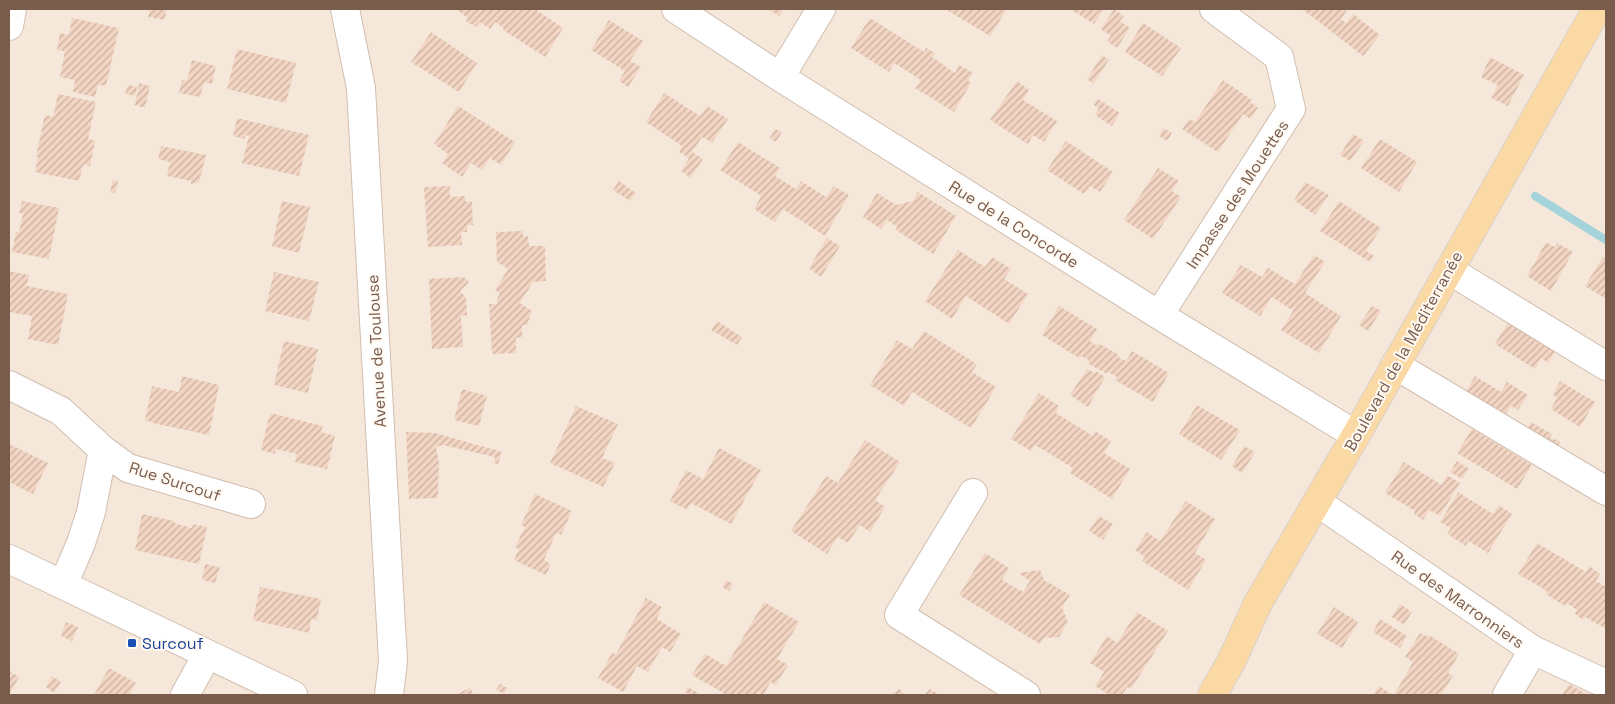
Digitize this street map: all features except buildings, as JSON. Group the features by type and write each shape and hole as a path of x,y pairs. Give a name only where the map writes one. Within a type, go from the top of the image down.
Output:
{"main road":[{"name":"Boulevard de la Méditerranée","path":"1212,695 1231,662 1258,603 1356,435 1597,9"}],"street":[{"path":"9,26 12,9"},
{"name":"Avenue de Toulouse","path":"345,9 361,88 393,661 389,695"},
{"name":"Rue de la Concorde","path":"676,9 1159,315 1356,435"},
{"path":"780,76 821,9"},
{"name":"Impasse des Mouettes","path":"1159,315 1291,109 1279,57 1214,9"},
{"path":"1449,270 1606,366"},
{"path":"1395,365 1606,490"},
{"name":"Rue Surcouf","path":"9,385 61,411 104,450 128,468 251,504"},
{"path":"63,585 81,543 91,512 104,450"},
{"path":"974,493 899,614 1026,695"},
{"name":"Rue des Marronniers","path":"1317,502 1533,650 1606,684"},
{"path":"9,559 293,695"},
{"path":"1507,695 1533,650"},
{"path":"185,695 207,655"}],"shaded area":[{"path":"9,9 1606,9 1606,695 9,695"}],"waterway":[{"path":"1535,196 1606,240"}],"place":[{"name":"Surcouf","path":"132,643"}]}
